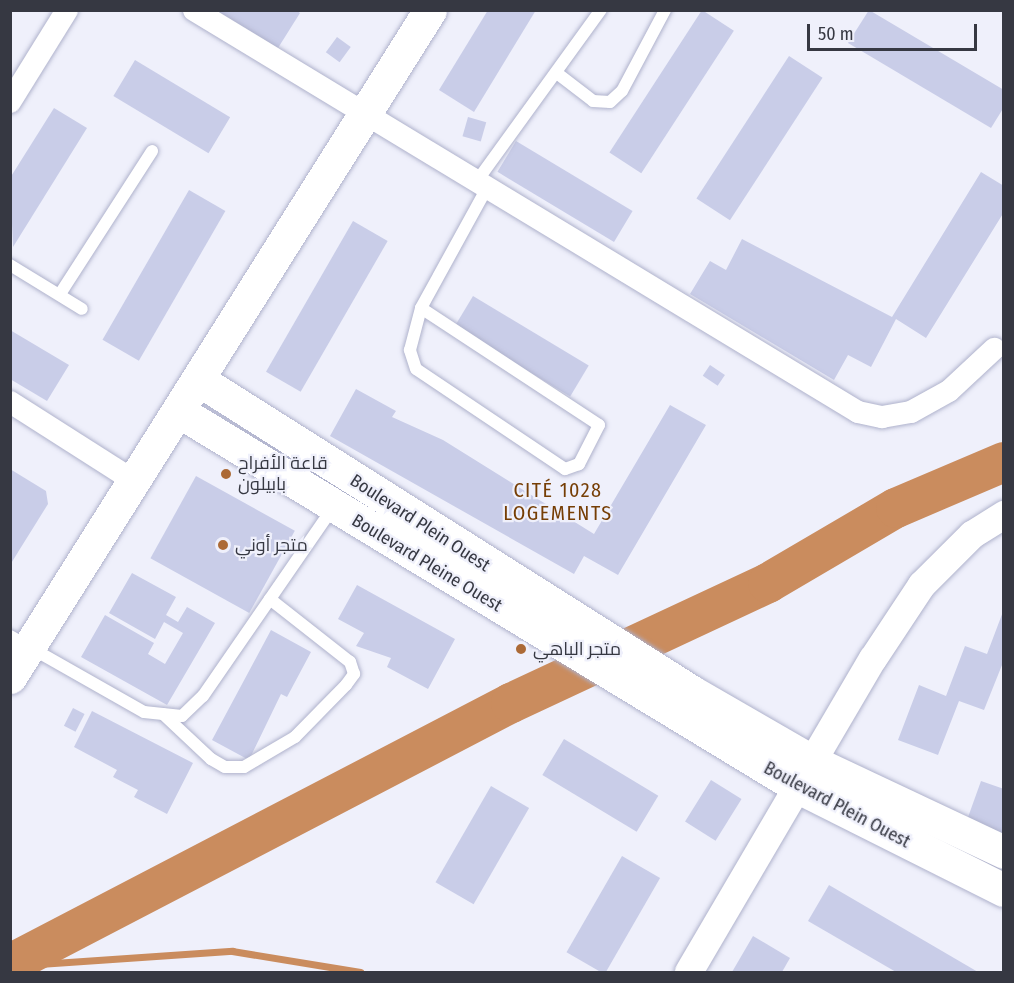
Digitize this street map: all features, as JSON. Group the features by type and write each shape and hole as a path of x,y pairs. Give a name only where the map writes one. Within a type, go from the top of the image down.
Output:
{"main road":[{"path":"10,677 20,641 134,482 180,412 430,10"},
{"name":"Boulevard Plein Ouest","path":"200,380 512,599"},
{"name":"Boulevard Pleine Ouest","path":"180,412 334,506 512,599 683,703"},
{"name":"Boulevard Plein Ouest","path":"683,703 1004,890"},
{"name":"Boulevard Plein Ouest","path":"805,774 1004,852"}],"street":[{"path":"10,102 67,10"},
{"path":"194,10 364,115 858,411 882,417 911,412 949,392 994,348"},
{"path":"10,402 134,482"},
{"path":"689,972 805,774 922,585 972,536 1004,515"}],"lane":[{"path":"421,308 599,425 579,464 565,469 416,369 410,350 421,308 482,184 601,10"},
{"path":"558,74 593,101 610,102 622,91 665,10"},
{"path":"60,294 152,151"},
{"path":"10,265 82,309"},
{"path":"20,641 144,712 182,716 203,696 334,506"},
{"path":"163,714 211,759 225,767 244,767 295,737 346,685 354,674 350,662 270,599"}],"building":[{"path":"216,10 296,10 300,13 278,48"},
{"path":"488,10 536,10 474,112 439,90"},
{"path":"702,10 734,31 641,173 609,153"},
{"path":"869,10 1004,90 1004,107 991,128 848,43"},
{"path":"337,37 351,47 340,62 326,52"},
{"path":"789,56 823,78 730,220 696,199"},
{"path":"135,60 230,117 209,153 113,96"},
{"path":"54,108 87,128 13,247 10,178"},
{"path":"468,117 486,122 481,141 462,136"},
{"path":"516,141 633,211 614,242 497,172"},
{"path":"981,172 1004,186 1004,212 926,338 896,319 871,367 848,355 834,380 690,294 710,261 726,270 742,239 892,317"},
{"path":"189,190 225,211 139,361 103,340"},
{"path":"353,221 388,241 301,392 266,372"},
{"path":"473,296 589,366 570,396 454,327"},
{"path":"10,330 69,365 47,401 10,379"},
{"path":"710,365 725,375 718,386 703,376"},
{"path":"356,389 396,411 392,417 443,440 594,534 670,405 706,425 618,575 584,556 574,574 330,436"},
{"path":"10,469 46,491 48,504 10,565"},
{"name":"متجر أوني","path":"196,476 295,531 249,613 150,558"},
{"path":"132,573 176,597 166,615 178,622 187,607 215,623 167,705 81,657 105,615 154,643 148,654 165,664 183,633 164,622 155,639 109,613"},
{"path":"357,585 455,639 428,689 387,667 391,658 356,646 364,633 338,619"},
{"path":"1004,609 1004,660 984,710 959,701 938,755 898,740 919,685 946,696 965,646 987,654"},
{"path":"271,630 311,652 287,697 281,694 249,760 212,740"},
{"path":"73,708 85,714 76,732 64,726"},
{"path":"92,711 193,763 167,814 134,797 138,790 113,777 117,770 74,747"},
{"path":"564,739 658,796 637,832 542,775"},
{"path":"711,780 742,799 716,841 685,822"},
{"path":"981,781 1004,789 1004,834 967,820"},
{"path":"491,786 529,808 474,904 436,882"},
{"path":"622,856 660,878 606,972 601,972 566,952"},
{"path":"829,885 978,972 896,972 808,921"},
{"path":"753,936 790,958 782,972 732,972"}],"waterway":[{"path":"10,964 511,703 768,583 896,508 1004,462"},
{"path":"10,966 232,951 360,972"}],"place":[{"name":"قاعة الأفراح بابيلون","path":"226,474"},
{"name":"متجر أوني","path":"223,545"},
{"name":"متجر الباهي","path":"521,649"}],"district":[{"name":"CITÉ 1028 LOGEMENTS","path":"558,502"}]}
